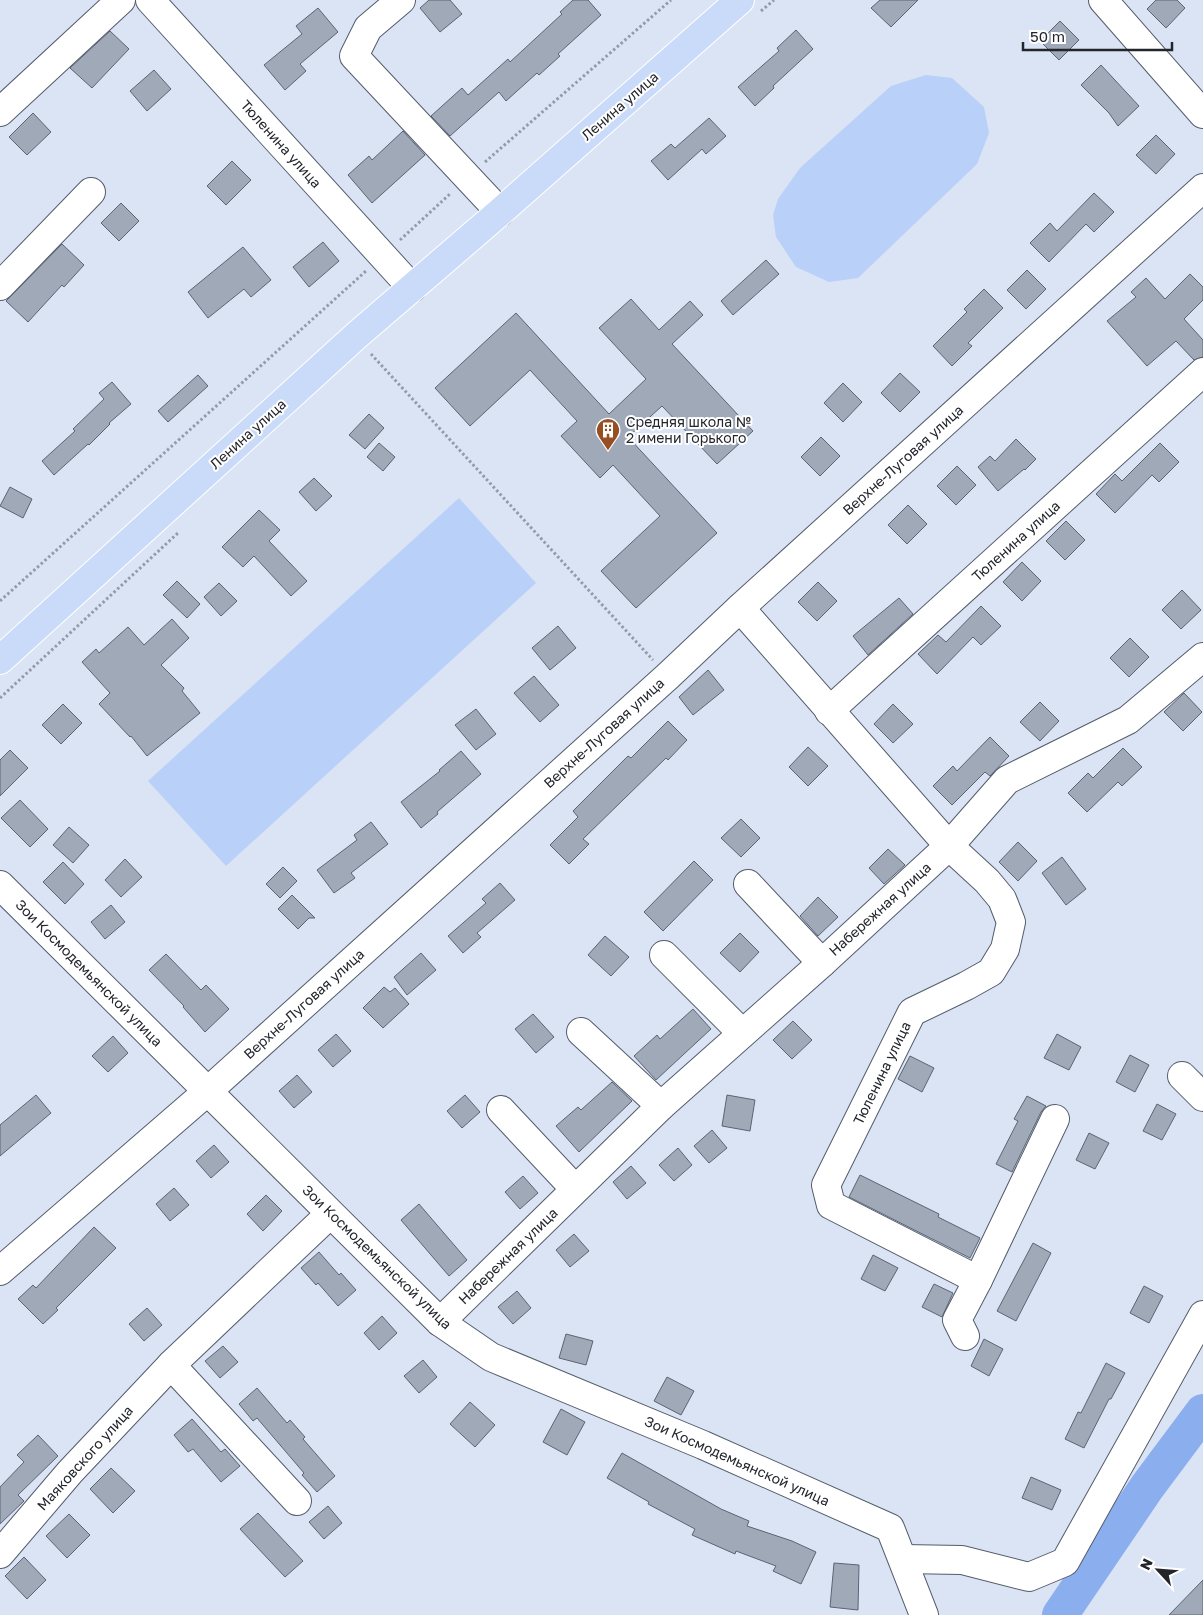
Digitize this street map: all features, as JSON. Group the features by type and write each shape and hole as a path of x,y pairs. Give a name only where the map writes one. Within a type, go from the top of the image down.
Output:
{"main road":[{"name":"Ленина улица","path":"0,660 357,335 500,212 750,6"}],"street":[{"path":"0,112 122,0"},
{"name":"Тюленина улица","path":"150,0 412,288"},
{"path":"401,0 368,28 354,56 500,212"},
{"path":"1103,0 1203,114"},
{"name":"Верхне-Луговая улица","path":"0,1271 208,1091 668,676 740,608 1203,188"},
{"path":"0,286 90,192"},
{"name":"Тюленина улица","path":"829,711 1203,372"},
{"name":"Тюленина улица","path":"740,608 949,846 988,881 1002,899 1011,922 1005,949 991,972 912,1012 826,1185 831,1205 978,1280"},
{"name":"Набережная улица","path":"440,1322 661,1106 822,963 949,846 1007,780 1128,720 1203,658"},
{"path":"748,884 822,963"},
{"name":"Зои Космодемьянской улица","path":"0,885 440,1322 491,1357 703,1445 890,1528 924,1615"},
{"path":"664,955 742,1033"},
{"path":"581,1032 661,1106"},
{"path":"1182,1076 1203,1097"},
{"path":"501,1110 575,1190"},
{"path":"965,1336 957,1320 1055,1119"},
{"name":"Маяковского улица","path":"0,1554 70,1472 171,1364 330,1214"},
{"path":"903,1560 962,1560 1029,1578 1065,1562 1203,1315"},
{"path":"171,1364 297,1501"}],"path":[{"path":"0,601 468,178 671,0"},
{"path":"750,6 774,0"},
{"path":"357,335 371,354 668,676"},
{"path":"0,698 182,529"}],"shaded area":[{"path":"926,75 952,78 984,107 989,133 977,164 858,278 829,282 796,267 776,237 773,215 778,199 800,168 891,86"},
{"path":"459,498 536,583 226,866 148,781"}],"building":[{"path":"429,0 450,0 462,14 440,32 420,8"},
{"path":"573,0 588,0 601,15 558,54 560,56 539,75 537,73 506,101 499,92 450,136 431,116 462,88 468,95 508,59 510,62 562,14 560,12"},
{"path":"880,0 918,0 891,27 871,8"},
{"path":"1156,0 1177,0 1185,8 1166,28 1147,9"},
{"path":"318,8 338,32 300,64 306,71 285,90 264,65 302,34 296,26"},
{"path":"1060,21 1079,40 1059,60 1040,41"},
{"path":"796,30 813,49 773,86 774,88 755,106 738,87 779,51 777,48"},
{"path":"110,31 129,49 92,88 70,68"},
{"path":"1101,65 1139,106 1118,126 1109,113 1081,85"},
{"path":"154,70 171,89 147,111 130,91"},
{"path":"33,113 51,132 27,155 9,137"},
{"path":"709,118 726,136 706,154 702,149 668,180 651,161 671,144 675,148"},
{"path":"403,131 425,155 372,203 348,175 369,156 372,160"},
{"path":"1156,135 1175,154 1156,174 1136,155"},
{"path":"232,161 251,180 226,205 207,186"},
{"path":"1094,193 1114,212 1094,232 1086,224 1049,262 1030,243 1050,223 1057,231"},
{"path":"121,203 139,221 119,241 101,223"},
{"path":"323,242 339,261 309,287 293,267"},
{"path":"62,244 84,265 64,287 62,285 28,322 6,301"},
{"path":"243,247 271,280 251,297 244,289 208,318 188,292"},
{"path":"766,260 779,274 733,315 721,301"},
{"path":"1027,270 1046,289 1026,309 1007,290"},
{"path":"1190,274 1203,287 1203,300 1184,319 1203,340 1203,357 1194,360 1176,341 1147,366 1107,321 1136,297 1131,292 1146,278 1165,299"},
{"path":"984,289 1003,308 968,343 972,346 952,366 933,346 967,312 964,309"},
{"name":"Средняя школа № 2 имени Горького","path":"631,299 659,330 690,301 703,315 672,344 753,431 717,464 662,406 628,437 717,533 636,608 601,571 660,516 613,465 600,478 561,436 577,421 530,370 470,426 435,388 516,313 609,414 646,379 599,328"},
{"path":"900,373 920,392 900,412 881,393"},
{"path":"198,375 208,386 168,422 158,411"},
{"path":"112,382 131,404 109,423 89,445 54,475 42,461 75,431 73,429 104,399 99,393"},
{"path":"843,383 862,402 843,422 824,403"},
{"path":"369,414 384,428 365,449 349,435"},
{"path":"821,437 840,456 820,476 801,457"},
{"path":"1016,439 1036,459 998,491 978,467 990,456 995,461"},
{"path":"379,443 395,457 383,471 367,457"},
{"path":"1160,443 1179,462 1159,482 1152,475 1115,513 1096,494 1115,474 1122,481"},
{"path":"957,466 976,485 956,505 937,486"},
{"path":"314,478 332,496 316,511 299,492"},
{"path":"10,487 32,499 23,518 0,506"},
{"path":"908,505 927,524 907,544 888,525"},
{"path":"259,510 280,530 269,541 307,581 291,596 254,556 243,567 222,547"},
{"path":"1066,521 1085,540 1065,560 1046,541"},
{"path":"1022,562 1041,581 1022,601 1003,582"},
{"path":"177,581 200,604 187,618 163,595"},
{"path":"818,582 837,601 817,621 798,602"},
{"path":"219,583 237,601 221,616 204,597"},
{"path":"1182,590 1201,610 1181,629 1162,610"},
{"path":"899,598 913,614 868,655 853,636"},
{"path":"981,606 1001,626 981,645 973,637 937,674 918,654 938,635 946,642"},
{"path":"172,619 189,638 161,665 184,688 182,691 200,713 147,756 131,736 99,704 110,693 82,662 96,649 99,653 128,627 144,645"},
{"path":"558,626 576,648 550,670 532,648"},
{"path":"1130,638 1149,657 1129,677 1110,658"},
{"path":"708,670 724,690 693,715 679,697"},
{"path":"534,676 559,705 540,722 514,693"},
{"path":"1184,693 1202,712 1183,731 1164,712"},
{"path":"1040,702 1059,721 1040,741 1020,722"},
{"path":"63,704 82,723 61,744 42,725"},
{"path":"893,704 913,724 893,743 874,724"},
{"path":"476,709 496,734 476,750 455,725"},
{"path":"668,721 687,740 583,839 589,844 569,864 550,845 578,817 573,811 628,756 631,758"},
{"path":"990,737 1009,756 990,776 985,772 952,805 933,786 953,766 957,771"},
{"path":"808,747 828,766 808,786 789,767"},
{"path":"1123,748 1142,767 1122,786 1118,782 1087,812 1068,793 1088,773 1093,778"},
{"path":"10,750 28,768 0,796 0,760"},
{"path":"461,751 481,774 421,828 401,802 440,771"},
{"path":"20,800 48,829 30,847 1,818"},
{"path":"741,819 760,838 741,857 721,838"},
{"path":"371,822 388,844 351,873 355,878 334,893 317,870 357,840 354,835"},
{"path":"69,827 89,845 73,863 53,845"},
{"path":"1018,842 1037,861 1018,881 999,862"},
{"path":"888,849 905,865 884,884 869,868"},
{"path":"1062,857 1086,889 1066,905 1042,873"},
{"path":"125,859 142,877 121,897 105,880"},
{"path":"694,861 713,880 663,931 644,912"},
{"path":"63,862 84,884 65,904 43,882"},
{"path":"283,867 297,881 280,898 266,884"},
{"path":"500,883 515,900 477,933 481,937 463,953 448,936 486,903 482,899"},
{"path":"292,895 315,918 309,918 298,929 278,909"},
{"path":"818,897 838,917 818,936 800,916"},
{"path":"111,905 125,922 105,939 91,922"},
{"path":"740,933 759,952 740,972 720,953"},
{"path":"605,936 629,957 611,976 588,955"},
{"path":"421,953 436,970 407,995 394,977"},
{"path":"166,954 201,990 206,985 229,1009 205,1032 184,1006 149,970"},
{"path":"384,987 390,992 395,988 409,1004 383,1028 363,1008"},
{"path":"693,1009 711,1029 656,1080 634,1056 657,1035 660,1039"},
{"path":"533,1014 554,1037 536,1053 515,1029"},
{"path":"793,1021 812,1040 792,1059 773,1040"},
{"path":"336,1034 351,1051 333,1067 318,1050"},
{"path":"1057,1034 1081,1047 1069,1070 1044,1058"},
{"path":"113,1036 128,1053 108,1072 92,1056"},
{"path":"1130,1055 1149,1065 1135,1092 1116,1082"},
{"path":"910,1056 934,1068 922,1092 898,1079"},
{"path":"297,1075 312,1092 294,1108 279,1091"},
{"path":"612,1082 632,1101 579,1152 556,1126 578,1107 581,1110"},
{"path":"36,1095 51,1113 0,1156 0,1125"},
{"path":"465,1095 480,1112 462,1128 447,1111"},
{"path":"727,1095 755,1100 750,1131 722,1126"},
{"path":"1027,1096 1046,1106 1041,1112 1012,1172 996,1164 1018,1121 1014,1119"},
{"path":"1157,1104 1176,1114 1162,1140 1143,1131"},
{"path":"712,1130 727,1148 709,1163 694,1146"},
{"path":"1089,1133 1109,1143 1095,1169 1076,1160"},
{"path":"214,1145 229,1162 211,1178 196,1161"},
{"path":"678,1148 692,1165 674,1181 659,1165"},
{"path":"631,1166 646,1183 627,1199 613,1182"},
{"path":"860,1175 939,1214 938,1217 980,1238 970,1258 849,1197"},
{"path":"523,1176 538,1193 520,1209 505,1192"},
{"path":"174,1188 189,1205 170,1221 156,1204"},
{"path":"266,1195 282,1211 263,1231 247,1214"},
{"path":"419,1204 467,1260 449,1276 401,1220"},
{"path":"94,1227 116,1248 56,1308 58,1310 43,1324 18,1299 33,1285 36,1288"},
{"path":"574,1234 589,1251 570,1267 556,1250"},
{"path":"1033,1243 1051,1253 1016,1321 997,1311"},
{"path":"319,1252 339,1275 341,1273 356,1290 338,1306 318,1283 316,1285 301,1268"},
{"path":"873,1255 898,1268 885,1291 861,1279"},
{"path":"934,1284 953,1293 942,1317 922,1307"},
{"path":"1144,1286 1163,1296 1149,1323 1130,1313"},
{"path":"517,1291 531,1308 513,1324 498,1307"},
{"path":"147,1308 162,1325 144,1341 129,1324"},
{"path":"382,1316 397,1333 379,1350 364,1333"},
{"path":"566,1334 593,1341 586,1365 559,1358"},
{"path":"984,1339 1003,1349 989,1376 971,1366"},
{"path":"223,1346 238,1362 220,1378 205,1361"},
{"path":"423,1360 437,1377 419,1393 404,1376"},
{"path":"1106,1363 1125,1373 1111,1399 1109,1399 1084,1448 1065,1439 1078,1412 1081,1413"},
{"path":"667,1377 694,1391 681,1415 654,1401"},
{"path":"257,1388 287,1423 290,1420 305,1437 303,1439 335,1476 317,1492 302,1475 304,1473 257,1418 253,1421 239,1404"},
{"path":"470,1402 495,1425 475,1447 450,1424"},
{"path":"561,1409 585,1422 567,1455 543,1442"},
{"path":"192,1419 221,1452 225,1449 240,1466 221,1482 193,1449 188,1452 174,1435"},
{"path":"38,1435 58,1456 18,1495 24,1501 0,1524 0,1487 24,1462 17,1455"},
{"path":"622,1453 721,1509 749,1521 747,1526 792,1541 816,1552 801,1584 773,1571 776,1566 736,1551 735,1554 692,1535 695,1529 648,1504 649,1502 607,1478"},
{"path":"111,1468 135,1491 113,1513 90,1489"},
{"path":"1031,1477 1061,1490 1052,1510 1022,1498"},
{"path":"328,1506 342,1523 324,1539 309,1522"},
{"path":"258,1513 303,1561 285,1577 240,1529"},
{"path":"69,1514 90,1535 67,1558 46,1536"},
{"path":"24,1557 46,1580 27,1599 5,1576"},
{"path":"834,1563 859,1565 858,1610 830,1607"},
{"path":"1203,1580 1203,1615 1169,1615"}],"waterway":[{"path":"1060,1615 1147,1487 1203,1412"}],"place":[{"name":"Средняя школа № 2 имени Горького","path":"608,451"}]}
